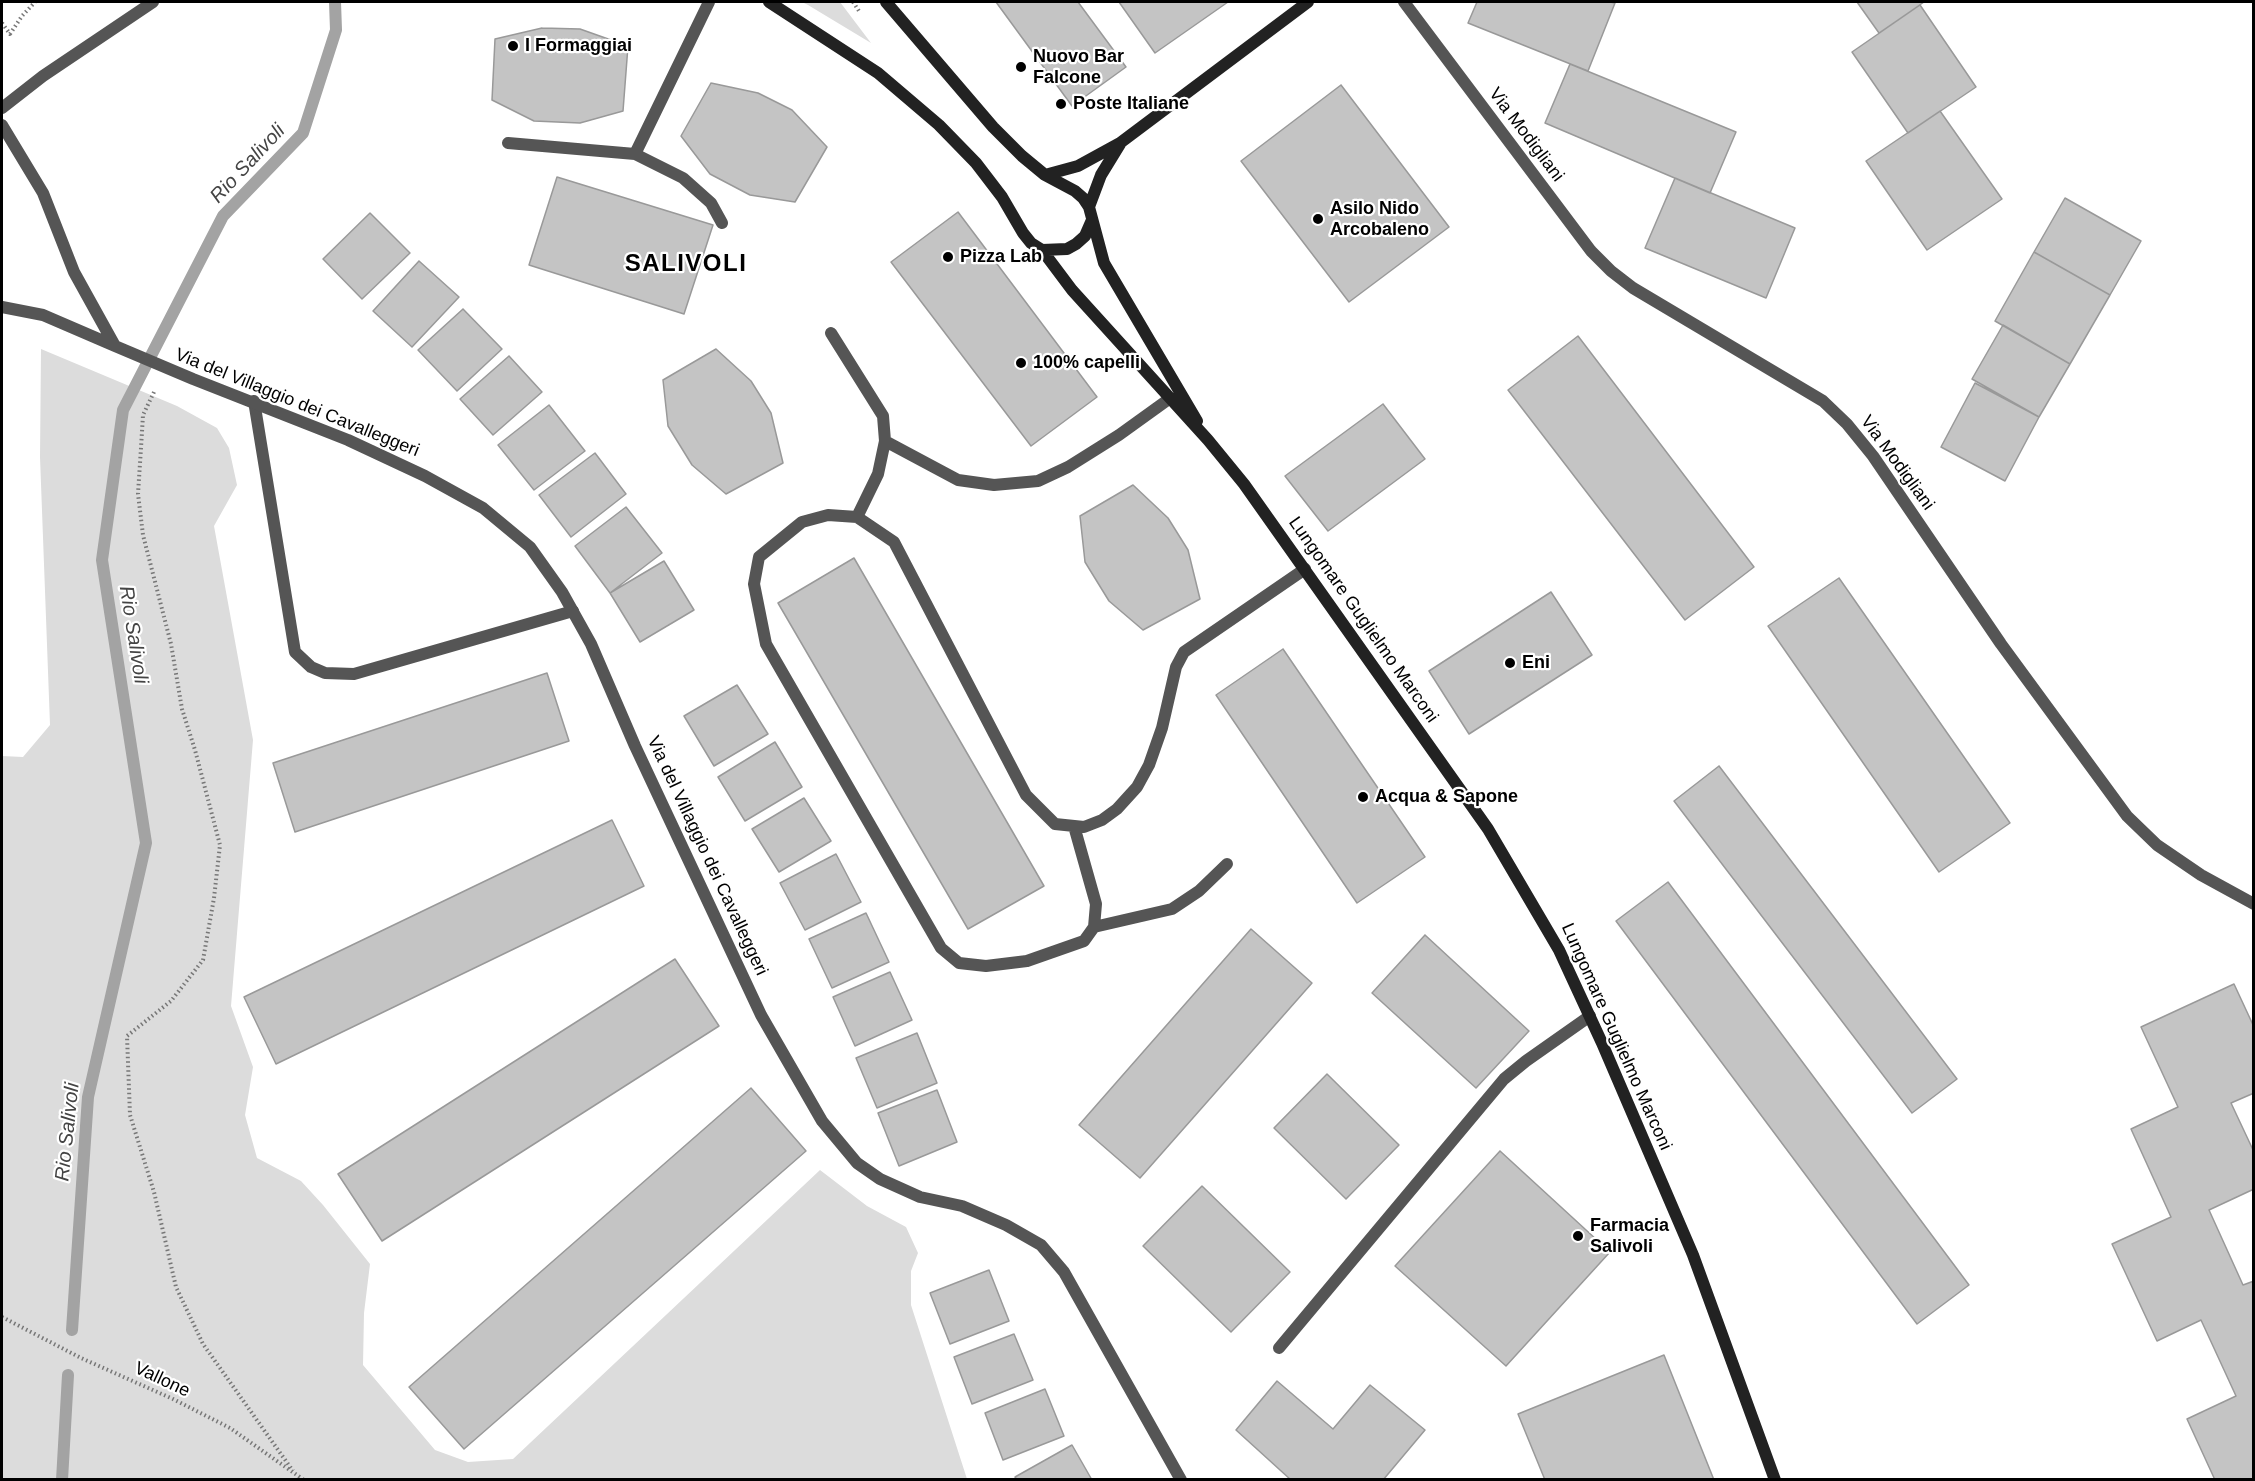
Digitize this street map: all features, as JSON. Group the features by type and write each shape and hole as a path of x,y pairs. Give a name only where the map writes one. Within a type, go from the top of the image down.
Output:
{"street":[{"path":"2,108 43,76 153,2"},
{"path":"634,154 709,2"},
{"name":"Lungomare Guglielmo Marconi","path":"769,2 872,68 939,125 976,163 1002,197 1031,243 1042,250 1072,290 1169,399 1209,440 1244,484 1488,829 1559,950 1590,1016 1693,1256 1775,1479"},
{"name":"Lungomare Guglielmo Marconi","path":"886,2 993,127 1022,156 1045,175 1076,190 1083,198 1090,213 1104,263 1209,440"},
{"path":"1045,175 1078,166 1120,143 1308,2"},
{"name":"Via Modigliani","path":"1404,2 1591,251 1633,288 1823,401 1847,424 1873,456 2001,644 2127,816 2157,845 2201,875 2253,904"},
{"path":"2,125 43,193 74,272 118,348"},
{"path":"508,143 634,154 683,178 711,203 722,223"},
{"path":"1042,250 1067,249 1085,236 1101,175 1120,143"},
{"name":"Via del Villaggio dei Cavalleggeri","path":"2,307 43,315 193,379 254,401 348,440 415,471 483,508 530,547 562,592 591,644 640,757 761,1015 822,1121 857,1162 880,1179 920,1197 962,1206 1006,1225 1041,1245 1064,1272 1180,1479"},
{"path":"831,333 883,416 885,441 878,474 857,517"},
{"path":"885,441 958,480 994,485 1038,481 1068,467 1119,435 1169,399"},
{"path":"254,401 295,652 311,667 325,673 354,674 573,611"},
{"path":"1074,826 1096,904 1094,927 1084,940 1027,961 986,966 959,963 941,948 766,644 754,584 759,557 802,522 828,515 857,517 894,542 1026,795 1055,824 1084,827 1102,820 1117,809 1137,787 1149,765 1162,728 1176,667 1184,652 1305,569"},
{"path":"1094,927 1172,909 1199,891 1227,864"},
{"path":"1279,1348 1504,1079 1526,1060 1590,1016"}],"path":[{"path":"2,24 10,34 35,2"},
{"path":"156,388 143,415 138,494 143,535 171,644 182,710 220,845 203,960 171,1001 127,1036 130,1115 154,1192 176,1287 203,1344 293,1471"},
{"name":"Vallone","path":"2,1317 81,1358 173,1399 230,1428 304,1479"}],"shaded area":[{"path":"802,2 840,2 871,43 808,5"},
{"path":"41,349 177,406 217,428 229,448 237,485 214,526 253,740 231,1006 253,1067 245,1115 257,1158 301,1181 370,1264 364,1313 363,1365 435,1450 468,1462 513,1459 820,1170 867,1206 906,1227 918,1253 911,1271 911,1305 967,1479 2,1479 2,756 23,757 50,725 40,457"}],"building":[{"path":"996,2 1078,2 1126,67 1072,106"},
{"path":"1119,2 1228,2 1155,53"},
{"path":"1477,2 1615,3 1588,71 1468,23"},
{"path":"1857,2 1924,2 1879,33"},
{"path":"1920,5 1976,87 1908,133 1852,52"},
{"path":"542,28 580,29 628,46 623,111 580,123 534,121 492,100 495,39"},
{"path":"1570,64 1736,132 1710,193 1545,123"},
{"path":"711,83 758,93 792,110 827,147 795,202 750,195 710,174 681,136"},
{"path":"1341,85 1449,227 1349,302 1241,161"},
{"path":"1940,111 2002,199 1927,250 1866,161"},
{"path":"557,177 713,225 684,314 529,265"},
{"path":"1675,178 1795,228 1766,298 1645,248"},
{"path":"2065,198 2141,241 2110,295 2034,252"},
{"path":"958,212 1097,397 1031,446 891,262"},
{"path":"370,213 410,253 362,299 323,259"},
{"path":"2034,252 2110,295 2070,364 1995,321"},
{"path":"419,261 459,297 412,347 373,311"},
{"path":"463,309 502,349 457,391 418,350"},
{"path":"2003,325 2070,364 2039,417 1972,379"},
{"path":"1578,336 1754,567 1685,620 1508,390"},
{"path":"716,349 751,381 771,413 783,463 726,494 692,465 668,426 663,380"},
{"path":"509,356 542,392 493,435 460,399"},
{"path":"1975,383 2039,417 2005,481 1941,447"},
{"path":"1383,404 1425,459 1328,531 1285,476"},
{"path":"549,405 585,451 534,490 498,445"},
{"path":"595,453 626,494 571,537 539,495"},
{"path":"1133,485 1168,518 1188,550 1200,599 1143,630 1109,601 1085,562 1080,516"},
{"path":"626,507 662,553 610,593 575,546"},
{"path":"854,558 1044,886 968,929 778,603"},
{"path":"664,561 694,610 640,642 610,593"},
{"path":"1839,578 2010,823 1939,872 1768,626"},
{"name":"Eni","path":"1551,592 1592,655 1469,734 1429,671"},
{"path":"1283,649 1425,857 1357,903 1216,695"},
{"path":"547,673 569,741 295,832 273,763"},
{"path":"737,685 768,734 714,766 684,716"},
{"path":"775,742 802,787 745,821 718,777"},
{"path":"1719,766 1957,1079 1912,1113 1674,801"},
{"path":"804,798 831,841 779,872 752,829"},
{"path":"612,820 644,886 276,1064 244,997"},
{"path":"836,854 861,902 805,930 780,883"},
{"path":"1668,882 1969,1285 1917,1324 1616,921"},
{"path":"866,913 889,962 832,988 809,939"},
{"path":"1251,929 1312,983 1140,1178 1079,1125"},
{"path":"1425,935 1529,1031 1476,1088 1372,993"},
{"path":"675,959 719,1026 382,1241 338,1174"},
{"path":"890,972 912,1020 855,1046 833,997"},
{"path":"2234,984 2254,1027 2254,1093 2231,1103 2254,1152 2254,1189 2209,1210 2243,1285 2254,1281 2254,1480 2215,1480 2187,1419 2236,1396 2201,1320 2157,1341 2112,1244 2171,1217 2131,1129 2178,1107 2141,1027"},
{"path":"917,1033 937,1083 877,1108 856,1058"},
{"path":"1327,1074 1399,1145 1346,1199 1274,1128"},
{"path":"751,1088 806,1151 464,1449 409,1387"},
{"path":"937,1090 957,1142 899,1166 878,1113"},
{"path":"1500,1151 1610,1252 1506,1366 1395,1266"},
{"path":"1202,1186 1290,1272 1231,1332 1143,1246"},
{"path":"989,1270 1009,1321 950,1344 930,1293"},
{"path":"1014,1334 1033,1380 972,1404 954,1357"},
{"path":"1664,1355 1714,1480 1545,1480 1518,1414"},
{"path":"1277,1381 1333,1429 1370,1385 1425,1430 1383,1480 1291,1480 1236,1430"},
{"path":"1045,1389 1064,1436 1003,1460 985,1413"},
{"path":"1072,1445 1092,1480 1017,1480 1015,1477"}],"waterway":[{"name":"Rio Salivoli","path":"72,1330 88,1097 146,843 102,560 123,410 223,216 303,133 336,30 335,2"},
{"name":"Rio Salivoli","path":"62,1480 68,1375"}],"place":[{"name":"I Formaggiai","path":"513,46"},
{"name":"Nuovo Bar Falcone","path":"1021,67"},
{"name":"Poste Italiane","path":"1061,104"},
{"name":"Asilo Nido Arcobaleno","path":"1318,219"},
{"name":"Pizza Lab","path":"948,257"},
{"name":"100% capelli","path":"1021,363"},
{"name":"Eni","path":"1510,663"},
{"name":"Acqua & Sapone","path":"1363,797"},
{"name":"Farmacia Salivoli","path":"1578,1236"}],"district":[{"name":"SALIVOLI","path":"686,264"}]}
